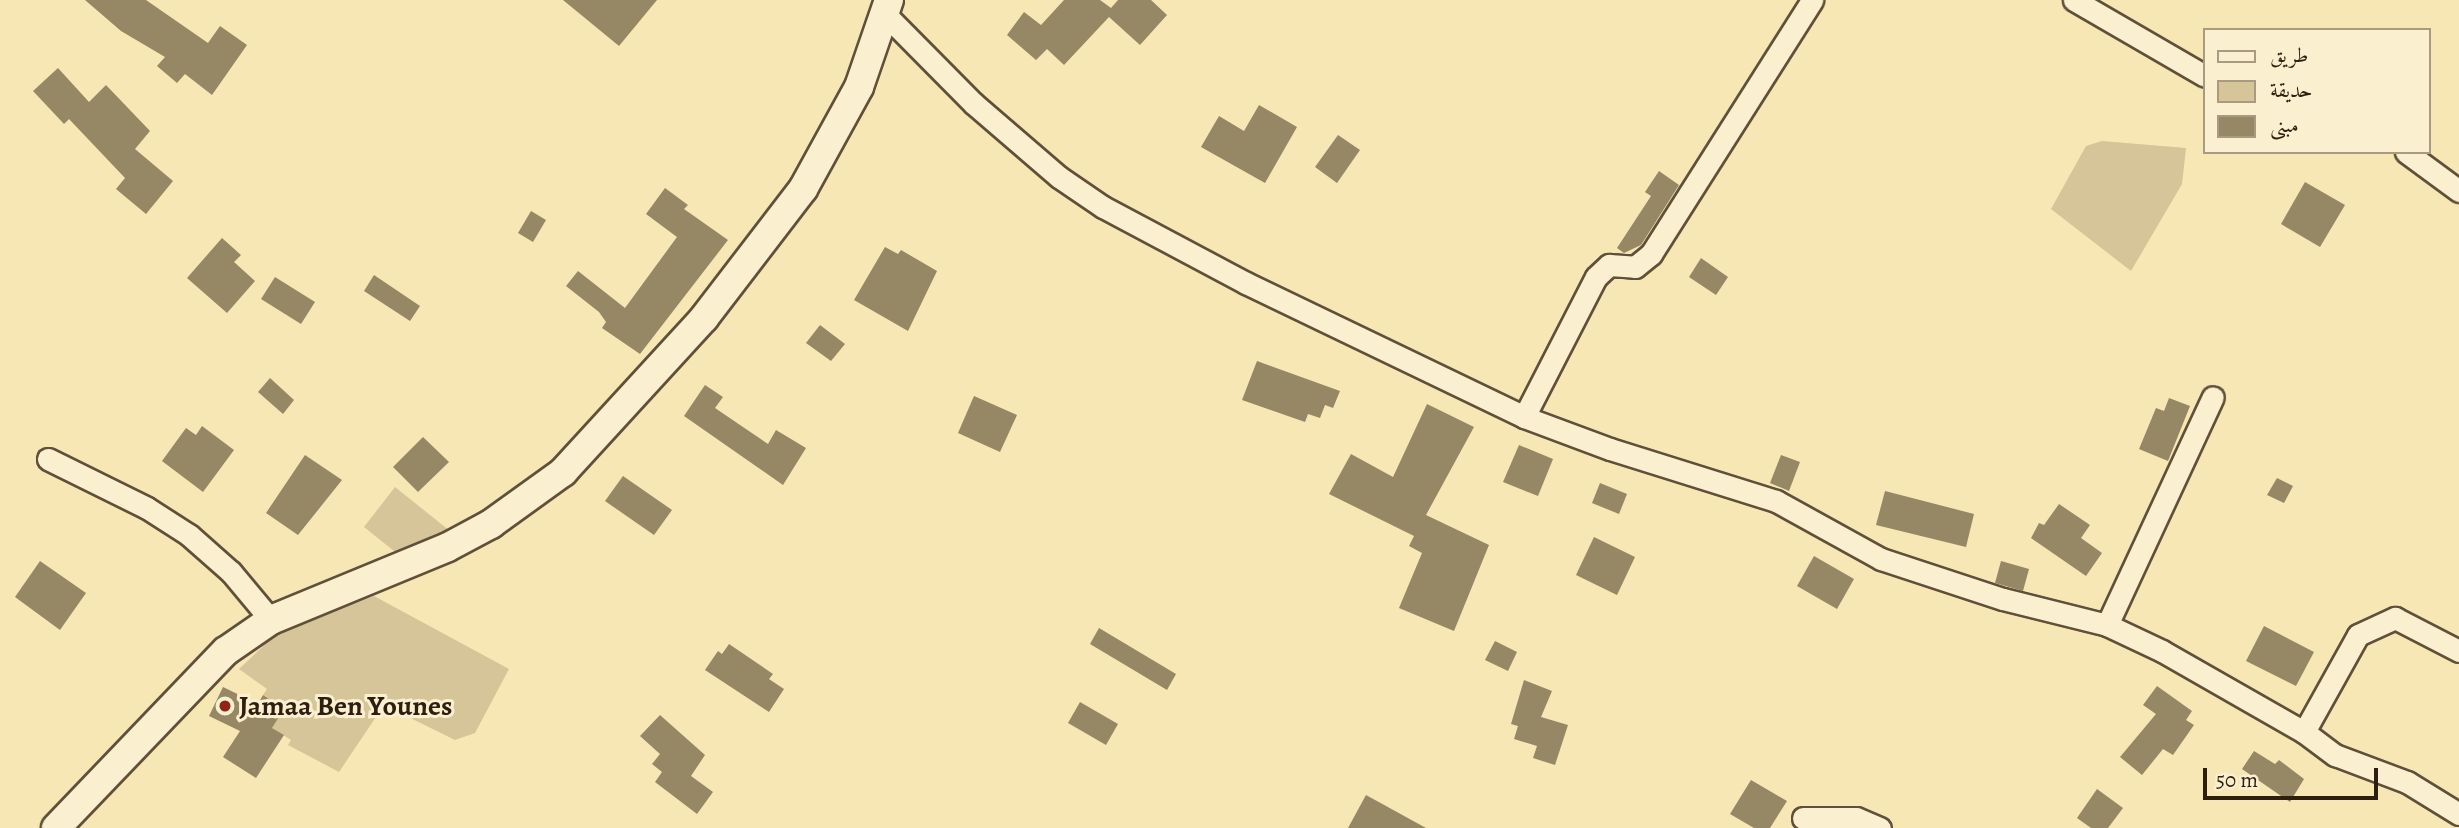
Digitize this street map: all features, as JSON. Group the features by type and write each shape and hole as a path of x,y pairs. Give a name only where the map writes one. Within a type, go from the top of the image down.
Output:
{"street":[{"path":"1524,417 1596,277 1609,265 1635,267 1645,262 1812,0"},
{"path":"2074,0 2204,75"},
{"path":"56,828 226,651 271,620 447,547 491,524 563,472 659,370 765,243 839,127 888,8 1020,146 1103,207 1246,283 1524,417 1610,449 1776,501 1881,559 2003,599 2107,625 2162,651 2304,732 2335,755 2407,782 2459,814"},
{"path":"2409,154 2459,191"},
{"path":"2107,625 2213,397"},
{"path":"48,459 136,502 189,535 231,572 271,620"},
{"path":"2304,732 2358,635 2395,618 2459,651"},
{"path":"1803,818 1856,818 1880,828"}],"green space":[{"path":"2102,141 2186,148 2182,184 2131,271 2051,209 2086,146"},
{"path":"395,487 450,531 399,555 364,527"},
{"path":"374,596 509,669 475,733 455,740 384,705 339,772 288,745 291,740 272,728 284,709 263,695 267,689 239,669 277,633"}],"building":[{"path":"85,0 146,0 208,43 220,26 247,45 212,95 185,74 177,83 157,66 165,57 121,31"},
{"path":"563,0 657,0 619,46"},
{"path":"1064,0 1100,0 1111,8 1118,0 1151,0 1167,15 1140,45 1109,17 1064,65 1047,49 1036,60 1007,35 1024,12 1041,25"},
{"path":"58,68 89,102 106,85 150,131 135,149 173,181 146,214 116,189 125,178 69,119 64,124 33,91"},
{"path":"1259,105 1297,127 1265,183 1201,147 1219,116 1244,131"},
{"path":"1338,135 1360,150 1337,183 1315,167"},
{"path":"1659,171 1679,185 1641,245 1624,253 1617,248 1651,196 1645,192"},
{"path":"2305,182 2345,205 2320,247 2281,224"},
{"path":"665,188 688,205 684,209 728,240 640,354 602,328 606,322 599,312 566,286 578,271 625,308 677,237 646,214"},
{"path":"531,211 546,220 533,242 518,233"},
{"path":"222,238 241,255 234,262 255,281 227,313 187,278"},
{"path":"885,247 898,254 901,250 937,271 908,331 854,300"},
{"path":"1701,258 1728,277 1716,295 1689,277"},
{"path":"374,275 420,306 410,321 364,291"},
{"path":"275,277 315,302 301,324 261,299"},
{"path":"820,325 845,344 831,361 806,343"},
{"path":"1257,361 1340,391 1333,408 1325,405 1320,418 1308,414 1305,422 1242,400"},
{"path":"270,378 294,400 283,414 258,392"},
{"path":"705,385 723,397 715,408 768,444 776,430 806,448 783,485 684,416"},
{"path":"974,396 1017,415 1000,452 958,433"},
{"path":"2169,398 2190,406 2168,461 2139,449 2156,408 2164,411"},
{"path":"1427,404 1474,427 1426,515 1489,545 1454,631 1399,608 1422,553 1409,546 1414,536 1329,494 1351,454 1393,477"},
{"path":"202,426 234,450 203,492 162,461 186,428 196,435"},
{"path":"423,437 449,462 418,492 393,467"},
{"path":"1519,445 1553,459 1538,496 1503,482"},
{"path":"305,455 342,480 298,535 266,513"},
{"path":"1781,455 1800,462 1789,491 1770,483"},
{"path":"623,476 672,510 654,535 605,501"},
{"path":"2277,478 2293,486 2284,503 2267,495"},
{"path":"1600,483 1627,494 1619,514 1592,503"},
{"path":"1885,491 1974,514 1966,547 1876,525"},
{"path":"2059,504 2090,525 2081,538 2102,553 2086,576 2031,538 2039,523 2044,525"},
{"path":"1594,537 1635,557 1617,595 1576,575"},
{"path":"1814,556 1854,579 1837,609 1797,586"},
{"path":"40,561 86,593 60,630 15,597"},
{"path":"2001,561 2029,569 2023,591 1995,583"},
{"path":"2264,626 2314,652 2296,686 2246,661"},
{"path":"1099,628 1176,674 1167,690 1090,644"},
{"path":"1495,641 1517,652 1508,671 1485,660"},
{"path":"729,644 773,674 769,679 784,689 769,712 705,670 718,651 722,654"},
{"path":"1524,680 1552,691 1541,717 1568,725 1555,765 1533,758 1537,746 1514,739 1518,726 1511,724"},
{"path":"2157,686 2192,711 2186,720 2194,725 2173,755 2163,749 2142,775 2120,757 2156,714 2143,705"},
{"path":"223,687 258,704 263,695 284,709 272,728 284,735 256,778 223,757 240,731 209,716"},
{"path":"1080,702 1118,724 1106,745 1068,723"},
{"path":"660,715 705,755 691,776 713,792 697,814 655,782 662,772 652,764 660,754 640,736"},
{"path":"2254,751 2275,764 2279,760 2304,779 2290,802 2242,769"},
{"path":"1751,780 1787,801 1770,828 1754,828 1730,814"},
{"path":"2097,789 2123,808 2108,828 2091,828 2077,818"},
{"path":"1366,795 1426,828 1348,828"}],"place":[{"name":"Jamaa Ben Younes","path":"225,706"}]}
